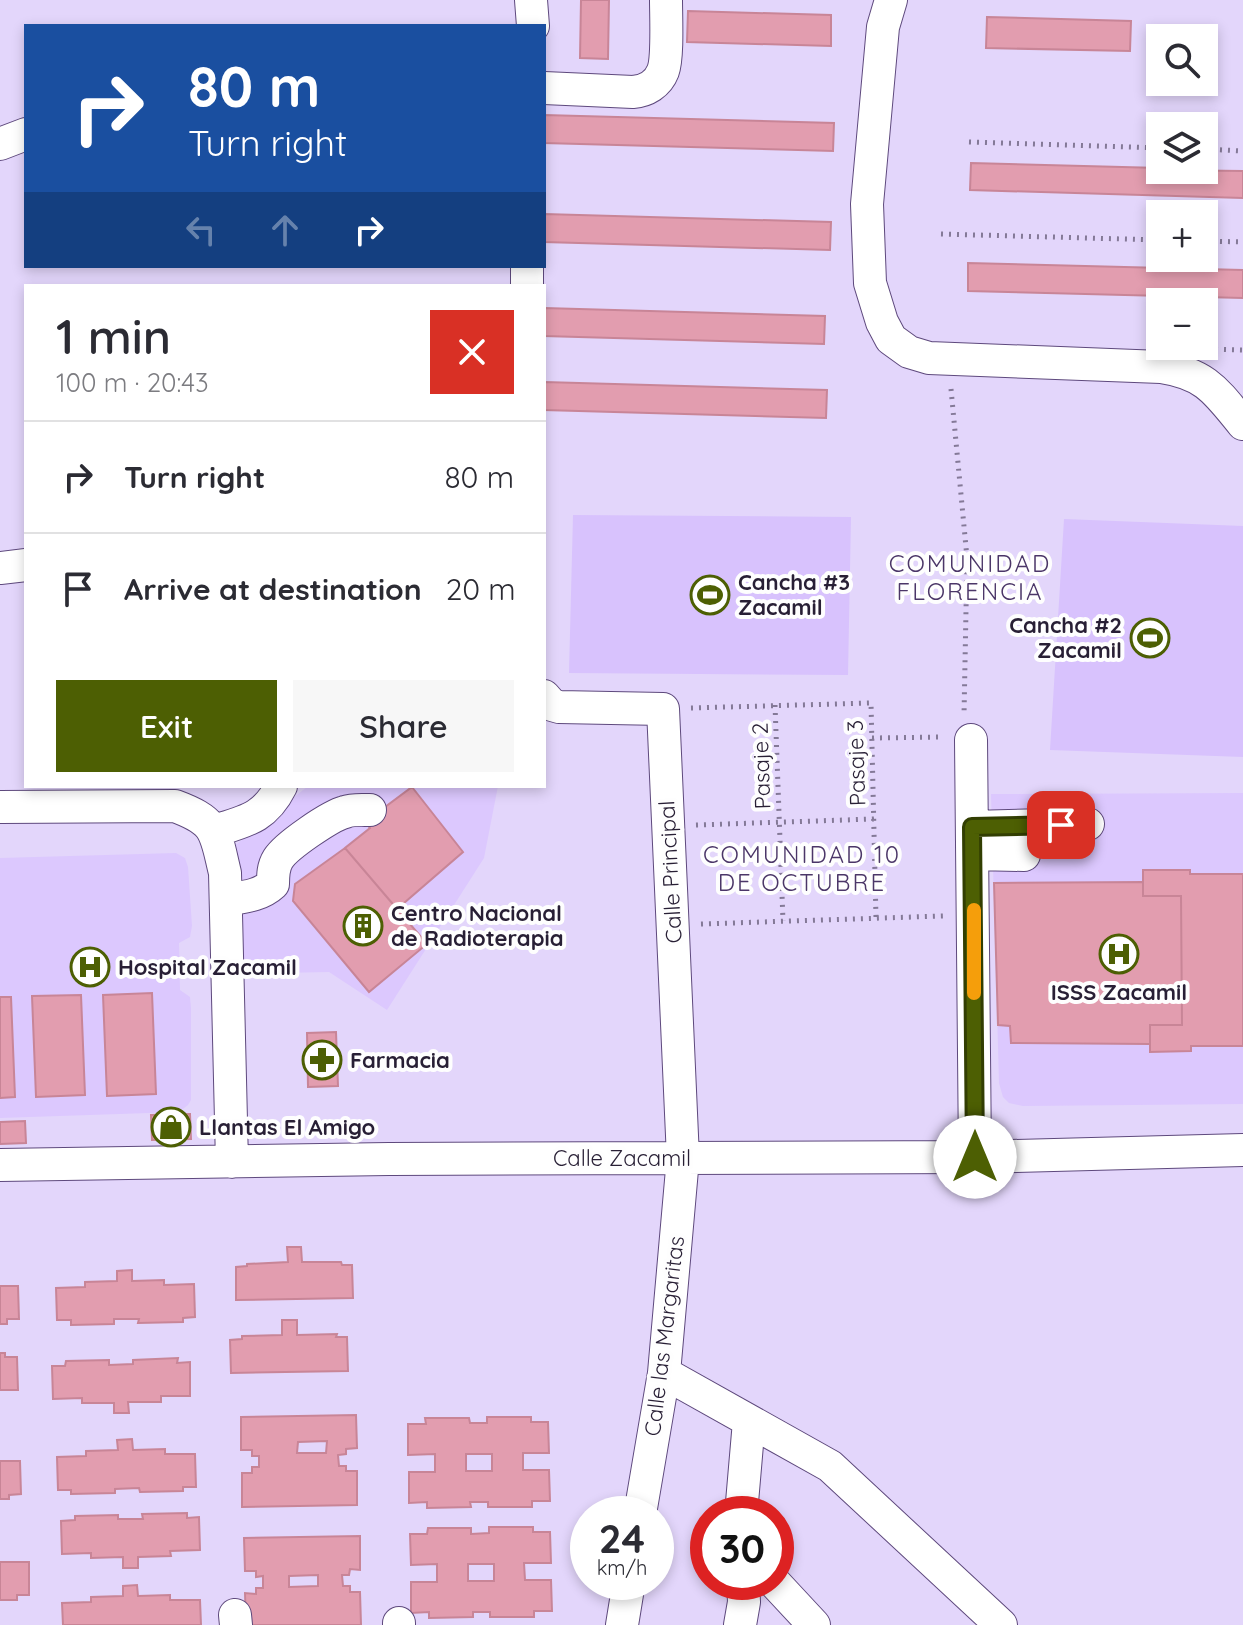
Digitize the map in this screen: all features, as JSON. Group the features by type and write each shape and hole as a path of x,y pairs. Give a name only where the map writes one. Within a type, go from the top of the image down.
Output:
{"street":[{"path":"531,0 533,24"},
{"path":"546,88 633,92 653,85 663,70 666,0"},
{"path":"891,0 883,27 867,204 870,283 882,322 891,339 909,352 929,358 1177,370 1196,376 1213,388 1243,424"},
{"path":"0,144 24,135"},
{"path":"0,568 24,565"},
{"name":"Calle Principal","path":"546,698 559,707 663,709 683,1158"},
{"path":"962,733 972,841 975,1157"},
{"path":"214,831 255,817 275,798 280,788"},
{"path":"0,807 175,806 197,814 214,831 225,873 232,1162"},
{"path":"226,900 267,890 273,884 278,858 331,816 348,810 370,810"},
{"path":"972,841 1088,824"},
{"path":"972,841 1024,855"},
{"name":"Calle Zacamil","path":"0,1165 389,1159 975,1157 1243,1150"},
{"name":"Calle las Margaritas","path":"643,1496 664,1373 683,1158"},
{"path":"664,1373 830,1466 1001,1625"},
{"path":"743,1496 749,1421"},
{"path":"622,1625 626,1600"},
{"path":"740,1625 744,1600"},
{"path":"791,1600 814,1625"}],"path":[{"path":"969,142 1146,148"},
{"path":"1218,150 1243,151"},
{"path":"941,234 1146,240"},
{"path":"1218,241 1243,242"},
{"path":"872,738 962,733 967,558 951,389"},
{"name":"Pasaje 3","path":"775,705 871,703 876,918"},
{"path":"687,708 775,705"},
{"name":"Pasaje 2","path":"775,705 783,921"},
{"path":"683,825 874,819"},
{"path":"692,924 947,915"}],"shaded area":[{"name":"Cancha #3 Zacamil","path":"573,515 851,517 848,675 569,673"},
{"name":"Cancha #2 Zacamil","path":"1064,519 1243,526 1243,757 1050,750"},
{"path":"306,788 498,788 484,858 387,1010 329,972 232,974 228,851"},
{"name":"ISSS Zacamil","path":"1243,793 1243,1104 1023,1106 1009,1103 1003,1097 999,1083 991,794"},
{"name":"Hospital Zacamil","path":"176,853 185,858 188,867 192,926 190,937 179,943 180,990 190,997 191,1008 191,1100 188,1105 179,1112 0,1118 0,858"}],"building":[{"path":"581,0 609,0 608,59 580,58"},
{"path":"688,11 831,15 831,46 687,42"},
{"path":"987,17 1131,21 1130,51 986,48"},
{"path":"546,115 834,123 833,151 546,143"},
{"path":"971,163 1146,168 1146,184 1218,184 1218,171 1243,171 1243,198 970,190"},
{"path":"546,214 831,222 830,250 546,242"},
{"path":"968,263 1146,268 1146,272 1243,270 1243,298 1218,297 1218,288 1146,288 1146,296 968,291"},
{"path":"546,308 825,316 824,344 546,336"},
{"path":"546,382 827,390 826,418 546,410"},
{"path":"413,788 463,852 397,909 345,848 370,828 365,822"},
{"name":"Centro Nacional de Radioterapia","path":"345,848 427,944 369,992 293,901 295,884"},
{"path":"1143,870 1243,874 1243,1046 1191,1046 1191,1051 1150,1052 1150,1025 1182,1025 1181,896 1143,896"},
{"path":"1143,882 1143,896 1181,896 1182,1025 1150,1025 1150,1044 1011,1043 1010,1026 998,1025 994,883"},
{"path":"152,993 156,1094 107,1096 103,995"},
{"path":"81,995 85,1095 36,1097 32,996"},
{"path":"0,997 11,997 15,1097 0,1098"},
{"name":"Farmacia","path":"336,1032 338,1086 308,1087 307,1033"},
{"name":"Llantas El Amigo","path":"190,1114 191,1139 152,1140 151,1115"},
{"path":"25,1121 26,1143 0,1144 0,1122"},
{"path":"287,1247 301,1247 302,1262 352,1265 353,1298 236,1300 236,1267 288,1262"},
{"path":"132,1270 132,1281 164,1280 164,1285 194,1284 195,1317 183,1318 183,1322 138,1323 139,1319 114,1319 114,1324 71,1325 71,1320 57,1320 56,1288 85,1287 85,1282 117,1281 117,1271"},
{"path":"0,1286 18,1286 19,1319 7,1319 7,1324 0,1324"},
{"path":"282,1320 297,1320 297,1335 337,1334 336,1337 347,1337 348,1371 231,1373 230,1340 242,1339 242,1336 282,1335"},
{"path":"0,1353 5,1353 5,1357 17,1357 18,1390 0,1390"},
{"path":"178,1358 177,1363 190,1362 190,1396 161,1396 161,1402 128,1402 129,1413 114,1413 114,1403 82,1403 82,1398 53,1399 52,1366 65,1366 66,1361 109,1360 109,1365 133,1364 133,1360"},
{"path":"356,1415 357,1448 346,1449 346,1454 338,1455 339,1466 346,1466 346,1471 357,1471 357,1505 242,1507 242,1473 252,1473 252,1467 259,1467 259,1456 252,1456 252,1450 241,1450 241,1417","holes":["327,1441 326,1453 297,1453 298,1442"]},
{"path":"487,1417 531,1417 531,1422 548,1422 549,1453 523,1453 523,1470 549,1470 550,1501 532,1501 532,1507 488,1507 488,1502 470,1502 471,1507 427,1508 427,1502 409,1503 409,1472 435,1472 435,1454 408,1455 408,1424 426,1424 425,1418 469,1418 470,1423 487,1423","holes":["466,1454 492,1454 492,1471 466,1471"]},
{"path":"132,1439 133,1450 165,1449 165,1454 195,1454 196,1487 183,1487 183,1491 140,1492 139,1488 115,1489 115,1493 71,1494 71,1490 58,1490 57,1457 86,1456 86,1451 118,1450 117,1440"},
{"path":"0,1461 20,1461 21,1494 0,1499"},
{"path":"187,1513 187,1518 199,1517 200,1550 170,1551 171,1556 138,1557 138,1568 123,1568 123,1557 91,1558 91,1553 62,1554 61,1521 75,1520 75,1516 118,1515 118,1519 143,1519 142,1514"},
{"path":"489,1527 533,1527 533,1532 550,1532 551,1563 524,1563 525,1580 551,1580 552,1611 534,1611 534,1617 490,1617 490,1612 473,1612 473,1617 429,1618 429,1612 411,1613 411,1582 437,1582 437,1564 411,1565 410,1534 427,1534 428,1528 471,1528 471,1534 489,1533","holes":["468,1564 494,1564 494,1581 468,1581"]},
{"path":"360,1536 360,1570 350,1569 349,1575 342,1575 343,1586 350,1586 350,1592 360,1592 361,1625 246,1625 245,1593 256,1594 256,1588 263,1588 263,1576 256,1577 256,1571 245,1571 244,1538","holes":["318,1575 318,1586 289,1587 289,1576"]},
{"path":"0,1562 29,1562 29,1595 17,1595 17,1600 0,1600"},
{"path":"137,1585 138,1596 170,1595 170,1600 200,1600 201,1625 63,1625 62,1603 91,1602 91,1597 123,1596 123,1586"}],"slow traffic":[{"path":"974,910 974,993"}],"place":[{"name":"Cancha #3 Zacamil","path":"710,595"},
{"name":"Cancha #2 Zacamil","path":"1150,638"},
{"name":"Centro Nacional de Radioterapia","path":"363,926"},
{"name":"ISSS Zacamil","path":"1119,954"},
{"name":"Hospital Zacamil","path":"90,967"},
{"name":"Farmacia","path":"322,1060"},
{"name":"Llantas El Amigo","path":"171,1127"}],"district":[{"name":"COMUNIDAD FLORENCIA","path":"970,578"},
{"name":"COMUNIDAD 10 DE OCTUBRE","path":"802,869"}],"route":[{"path":"975,1157 972,827 1061,825"}]}
